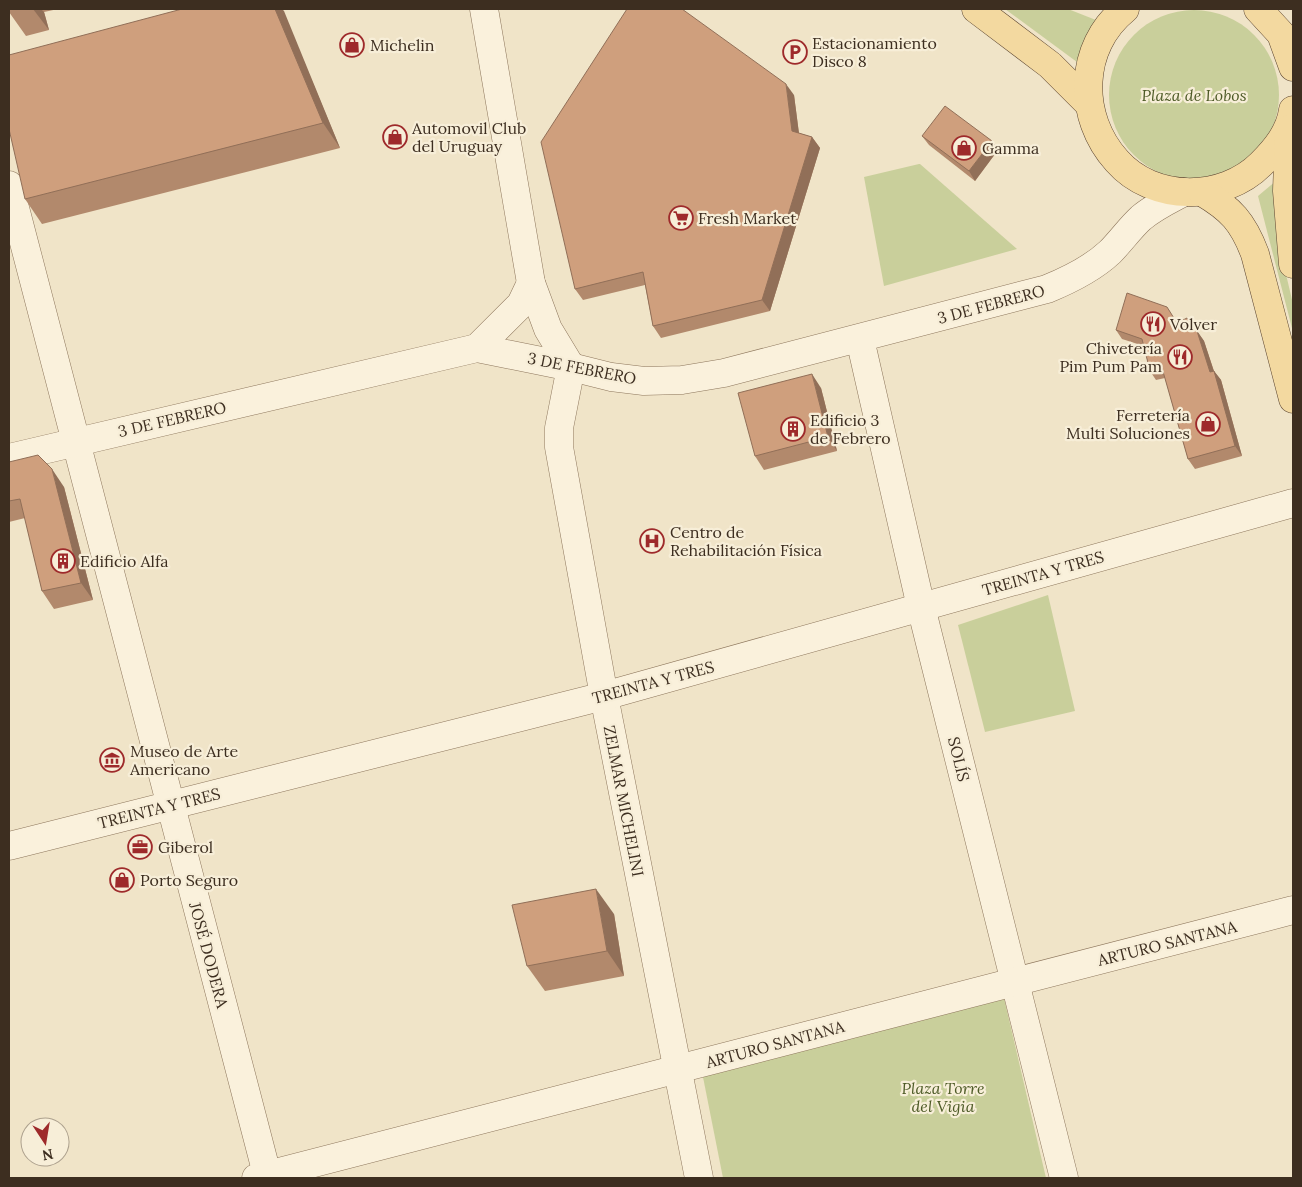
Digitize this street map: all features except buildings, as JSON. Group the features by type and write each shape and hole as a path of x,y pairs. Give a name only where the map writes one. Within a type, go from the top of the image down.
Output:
{"main road":[{"path":"976,9 1050,65 1088,103"},
{"path":"1125,9 1106,30 1094,52 1088,77 1088,103 1098,135 1117,162 1140,179 1162,188 1193,192 1219,202 1236,216 1247,232 1255,254 1293,399"},
{"path":"1258,9 1281,34 1293,66"},
{"path":"1193,192 1227,187 1250,174 1276,149 1292,117"},
{"path":"1292,117 1287,191 1293,264"}],"street":[{"path":"484,9 531,283 548,329 571,367"},
{"name":"JOSÉ DODERA","path":"9,185 264,1177"},
{"name":"3 DE FEBRERO","path":"9,458 477,348 611,377 644,381 682,380 724,374 1047,289 1069,280 1108,254 1139,219 1155,208 1193,192"},
{"path":"477,348 521,304 531,283"},
{"name":"SOLÍS","path":"860,339 921,607 1064,1178"},
{"name":"ZELMAR MICHELINI","path":"571,367 559,428 560,447 604,696 676,1070 699,1178"},
{"name":"TREINTA Y TRES","path":"9,846 604,696 1293,503"},
{"name":"ARTURO SANTANA","path":"264,1177 1293,910"}],"green space":[{"path":"1005,9 1068,9 1101,22 1081,65"},
{"name":"Plaza de Lobos","path":"1202,10 1227,16 1248,29 1260,41 1276,70 1279,95 1278,112 1273,128 1260,149 1248,161 1219,177 1186,180 1161,174 1140,161 1128,149 1112,120 1109,87 1115,62 1128,41 1140,29 1169,13"},
{"path":"920,164 1017,249 884,286 864,177"},
{"path":"1276,181 1281,253 1293,304 1293,332 1258,196"},
{"path":"1048,595 1075,711 985,732 958,625"},
{"name":"Plaza Torre del Vigia","path":"1004,998 1046,1178 723,1178 702,1072"}],"place":[{"name":"Michelin","path":"352,45"},
{"name":"Estacionamiento Disco 8","path":"795,52"},
{"name":"Automovil Club del Uruguay","path":"395,137"},
{"name":"Gamma","path":"964,148"},
{"name":"Fresh Market","path":"681,218"},
{"name":"Volver","path":"1153,324"},
{"name":"Chivetería Pim Pum Pam","path":"1180,357"},
{"name":"Ferretería Multi Soluciones","path":"1208,424"},
{"name":"Edificio 3 de Febrero","path":"793,429"},
{"name":"Centro de Rehabilitación Física","path":"652,541"},
{"name":"Edificio Alfa","path":"63,561"},
{"name":"Museo de Arte Americano","path":"112,760"},
{"name":"Giberol","path":"140,847"},
{"name":"Porto Seguro","path":"122,880"}]}
